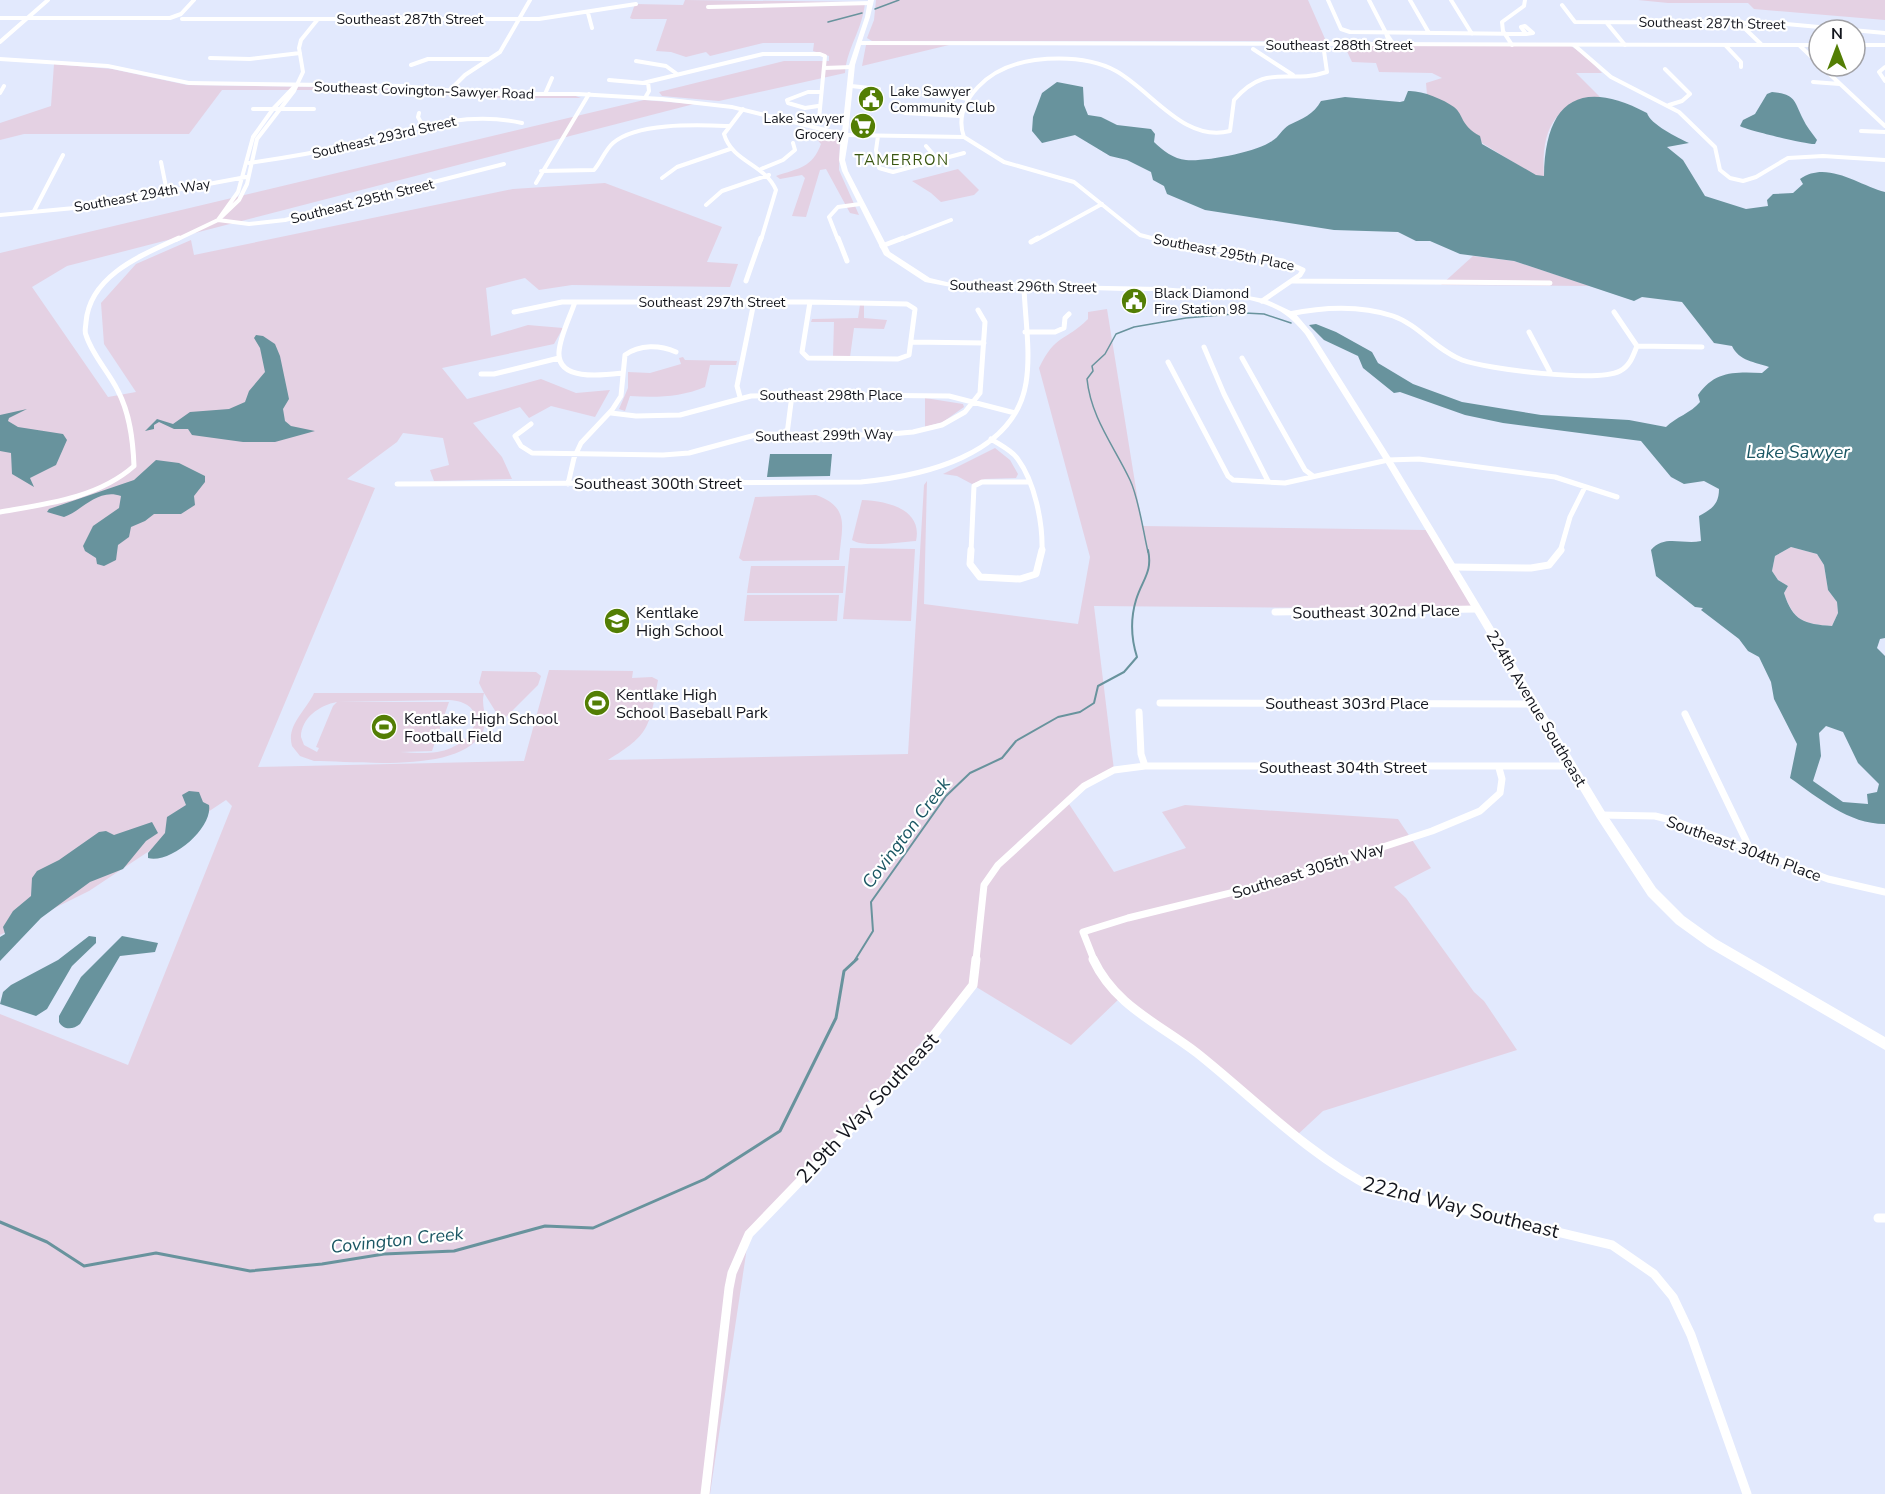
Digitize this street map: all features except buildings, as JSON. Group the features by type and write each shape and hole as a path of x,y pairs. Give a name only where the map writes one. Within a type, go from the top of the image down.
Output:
{"street":[{"path":"0,42 48,0"},
{"path":"0,18 173,18 181,14 194,0"},
{"path":"449,91 465,75 500,52 530,0"},
{"path":"1328,0 1341,29 1347,32 1526,34"},
{"path":"1369,0 1392,45"},
{"path":"1410,0 1429,33"},
{"path":"1451,0 1472,34"},
{"path":"1510,45 1503,34 1502,22 1524,6 1523,0"},
{"path":"708,7 717,4 871,1 869,19 858,43 852,66 843,166 882,246 951,220"},
{"name":"Southeast 287th Street","path":"182,19 520,20 559,18 636,4"},
{"name":"Southeast 287th Street","path":"1562,5 1575,22 1738,22 1806,25 1885,33"},
{"path":"588,13 592,28"},
{"path":"0,512 43,504 89,490 118,478 134,465 133,437 119,392 85,333 87,310 91,297 108,279 139,257 218,220 239,200 257,139 303,72 300,53 301,40 318,19"},
{"path":"1606,22 1625,45"},
{"path":"1738,22 1762,45"},
{"name":"Southeast 288th Street","path":"858,43 1807,45"},
{"path":"964,137 960,116 968,99 980,84 1002,68 1041,59 1076,60 1106,67 1127,79 1191,128 1215,134 1230,131 1234,100 1242,89 1267,78 1323,74 1328,70 1323,44"},
{"path":"1574,45 1611,77 1669,105 1716,147 1720,170 1733,180 1740,182 1756,177 1773,164 1793,158 1885,160"},
{"path":"1725,45 1741,62 1742,67"},
{"path":"1799,45 1807,53"},
{"path":"1867,45 1885,45"},
{"path":"1253,49 1294,75"},
{"path":"210,58 250,59 300,53"},
{"path":"609,80 646,82 769,53 822,54 825,56 818,106 819,119"},
{"name":"Southeast Covington-Sawyer Road","path":"0,59 100,65 182,82 402,86 449,91 589,94 642,98 743,109 846,135"},
{"path":"411,65 428,59 491,59"},
{"path":"636,61 666,66 677,74"},
{"path":"824,67 852,66"},
{"path":"1885,67 1880,70 1879,75 1885,81"},
{"path":"1665,69 1690,94 1682,101 1669,105"},
{"path":"545,94 552,78"},
{"path":"1834,78 1885,126"},
{"path":"642,98 646,82"},
{"path":"1813,82 1840,84"},
{"path":"0,93 4,86"},
{"path":"851,86 879,89"},
{"path":"925,88 968,99"},
{"path":"818,106 805,108 788,103 787,100 808,92 821,92"},
{"path":"536,183 541,171 589,94"},
{"path":"253,109 314,109"},
{"path":"743,109 724,134 730,149 761,169 774,181 774,200 746,281"},
{"path":"419,113 418,117 424,128"},
{"path":"905,113 960,116"},
{"name":"Southeast 293rd Street","path":"249,163 303,155 468,118 498,118 522,123"},
{"path":"541,171 594,170 615,141 679,125 729,126"},
{"path":"824,130 837,130 847,125"},
{"path":"1861,131 1885,132"},
{"path":"846,135 964,137 1004,162 1071,180 1102,204 1031,242"},
{"path":"878,136 876,150 879,168 887,171 964,153"},
{"path":"761,169 792,155 795,150 793,143"},
{"path":"926,146 926,150 938,160"},
{"path":"662,178 677,166 730,149"},
{"path":"34,212 63,155"},
{"path":"161,162 167,192"},
{"name":"Southeast 295th Street","path":"218,220 249,224 285,220 504,165"},
{"path":"706,205 722,191 769,175"},
{"name":"Southeast 294th Way","path":"0,215 85,207 246,177"},
{"path":"847,261 829,220 834,209 860,204"},
{"name":"Southeast 295th Place","path":"1102,204 1131,229 1153,239 1293,263 1303,271 1262,301"},
{"name":"Southeast 296th Street","path":"882,246 893,259 928,280 951,285 1193,291 1262,301"},
{"path":"1292,281 1312,284 1550,284"},
{"path":"1015,413 1026,384 1024,287"},
{"name":"224th Avenue Southeast","path":"1262,301 1289,314 1308,333 1388,460 1601,815 1644,882 1680,920 1750,967 1885,1044"},
{"path":"559,358 576,302"},
{"name":"Southeast 297th Street","path":"514,312 552,303 576,302 810,302 911,305 915,311 911,342"},
{"path":"740,398 737,386 754,302"},
{"path":"810,302 802,352 805,356 816,359 907,357 911,352 911,342 984,343"},
{"path":"976,403 983,382 985,318 978,310"},
{"path":"1289,314 1311,310 1367,311 1387,314 1406,322 1455,356 1479,364 1550,372 1601,375 1618,373 1629,365 1637,346"},
{"path":"1614,312 1637,346"},
{"path":"1025,332 1059,332 1064,328 1065,318 1070,314"},
{"path":"1529,332 1550,372"},
{"path":"1637,346 1701,347"},
{"path":"1204,347 1224,394 1268,481"},
{"path":"568,484 575,455 581,442 611,413 622,393 623,357 630,351 664,348 676,352"},
{"path":"559,358 565,366 581,375 623,373"},
{"path":"481,374 494,374 559,358"},
{"path":"1242,358 1305,470 1312,476"},
{"path":"1168,362 1228,476 1233,480 1284,483 1388,460 1447,461 1555,477 1617,497"},
{"path":"787,434 792,395"},
{"name":"Southeast 298th Place","path":"611,413 636,416 680,415 740,398 792,395 939,396 1015,413"},
{"name":"Southeast 299th Way","path":"531,424 515,436 524,450 548,455 681,454 752,435 919,433 953,422 976,403"},
{"name":"Southeast 300th Street","path":"397,484 888,481 919,474 964,457 991,439 1015,413"},
{"path":"991,439 1016,457 1028,482 1039,512 1041,535 1039,570 1028,578 980,577 970,564 975,486 982,482 1028,482"},
{"path":"1452,567 1531,568 1550,565 1560,553 1570,517 1585,487"},
{"name":"Southeast 302nd Place","path":"1275,612 1477,609"},
{"name":"Southeast 303rd Place","path":"1160,703 1534,704"},
{"path":"1139,712 1141,754 1145,766"},
{"path":"1685,714 1751,850"},
{"name":"Southeast 304th Street","path":"1114,770 1145,766 1498,768 1572,766"},
{"name":"Southeast 305th Way","path":"1083,932 1128,918 1275,882 1432,831 1480,811 1500,793 1502,779 1498,768"},
{"name":"219th Way Southeast","path":"705,1494 729,1288 732,1273 749,1234 904,1073 973,985 984,885 998,865 1084,786 1114,770"},
{"name":"Southeast 304th Place","path":"1601,815 1655,816 1675,821 1828,879 1885,892"},
{"name":"222nd Way Southeast","path":"1083,932 1096,968 1119,998 1194,1051 1317,1156 1343,1175 1375,1189 1612,1245 1654,1274 1673,1297 1691,1335 1747,1494"}],"shaded area":[{"path":"685,0 865,2 845,73 719,101 662,96 659,92 784,61 829,61 829,56 813,51 814,43 763,43 710,56 706,52 686,57 671,52 656,51 667,19 632,19 630,18 635,4 683,5"},
{"path":"876,0 1308,0 1326,41 872,41 867,38 874,20"},
{"path":"1638,0 1885,0 1885,20 1754,9 1748,3 1668,3"},
{"path":"866,45 949,45 862,66"},
{"path":"1344,45 1571,46 1587,57 1602,73 1576,73 1600,97 1571,105 1553,122 1545,146 1544,176 1536,176 1482,143 1479,136 1467,129 1455,108 1427,95 1426,83 1442,78 1432,73 1379,72 1376,63 1352,62"},
{"path":"54,64 112,69 187,85 382,88 484,96 573,95 581,98 476,98 391,90 222,90 189,134 24,134 0,140 0,123 51,106"},
{"path":"644,100 694,104 67,266 32,287 108,397 136,392 104,344 101,303 136,264 191,240 194,255 513,189 605,183 722,227 707,262 738,264 730,287 572,285 539,290 525,278 486,288 491,336 528,325 563,328 554,344 442,368 467,399 541,379 576,393 610,390 595,417 551,406 529,418 520,407 473,423 502,457 512,479 434,481 430,470 449,465 443,438 403,433 397,442 347,479 375,488 258,767 524,761 549,670 633,671 632,678 652,677 658,680 649,720 640,736 608,760 908,754 924,485 927,481 924,604 1078,624 1090,557 1039,368 1056,343 1088,319 1088,312 1107,309 1142,526 1426,530 1477,609 1094,606 1114,770 1099,776 1067,801 1114,872 1186,848 1162,812 1185,805 1398,819 1431,868 1394,887 1406,898 1474,992 1484,1001 1517,1050 1323,1111 1295,1137 1194,1051 1120,998 1071,1045 973,985 749,1234 710,1494 0,1494 0,1014 128,1065 232,806 226,800 89,891 0,935 0,253"},
{"path":"808,129 835,136 840,140 839,170 859,215 850,213 826,169 820,170 806,217 792,216 805,178 802,175 780,179 776,176 798,169 813,158 821,144"},
{"path":"958,169 979,190 974,195 941,202 912,181"},
{"path":"1473,256 1514,261 1590,286 1441,285"},
{"path":"860,305 864,305 864,318 887,320 884,329 854,328 850,357 833,356 834,322 811,322 812,319 858,318"},
{"path":"683,357 685,360 737,361 736,365 710,365 705,387 668,396 630,396 625,411 619,409 628,388 628,372 650,373 681,364 679,358"},
{"path":"925,398 963,404 964,407 943,422 925,427"},
{"path":"995,448 1010,460 1018,474 1016,478 985,479 972,484 957,476 943,474"},
{"path":"816,495 835,506 840,513 842,529 839,560 743,561 739,558 755,497"},
{"path":"862,500 882,502 909,514 917,530 916,541 865,544 852,540"},
{"path":"1791,547 1817,554 1824,565 1828,590 1837,602 1838,613 1832,626 1807,622 1792,610 1784,593 1788,586 1778,580 1772,571 1775,556"},
{"path":"850,548 915,549 911,621 843,619"},
{"path":"751,566 845,566 843,593 747,593"},
{"path":"747,595 839,595 837,621 744,621"},
{"path":"482,671 536,672 541,676 538,685 505,718 499,717 479,683"},
{"path":"314,693 484,693 485,723 482,733 470,746 452,755 430,760 380,763 314,761 300,756 292,746 291,738 294,725","holes":["449,700 461,702 469,707 474,713 473,728 461,743 439,752 426,753 400,752 432,751 449,702 338,702","337,702 333,706 316,747 319,748 317,752 304,745 301,737 302,730 308,718 318,709"]}],"water":[{"name":"Lake Sawyer","path":"1057,82 1083,87 1084,105 1088,115 1101,117 1117,125 1151,129 1155,134 1154,142 1164,151 1177,158 1194,160 1230,155 1265,145 1287,127 1311,113 1321,101 1345,97 1400,102 1404,101 1408,91 1419,92 1438,98 1454,107 1469,128 1480,136 1482,144 1536,175 1544,176 1551,130 1559,114 1570,103 1585,98 1602,97 1623,102 1647,113 1653,122 1689,143 1667,147 1683,160 1705,196 1746,209 1768,206 1767,200 1773,194 1793,193 1803,184 1800,179 1821,172 1842,176 1885,192 1885,638 1880,639 1877,648 1885,656 1885,824 1871,823 1846,815 1790,778 1797,744 1774,699 1771,682 1759,657 1748,651 1739,639 1701,610 1703,608 1695,607 1656,576 1651,550 1662,542 1701,541 1699,516 1714,506 1718,499 1719,489 1704,481 1684,484 1671,477 1641,441 1503,423 1465,415 1400,392 1394,393 1363,368 1358,356 1324,340 1309,325 1316,324 1336,332 1372,352 1378,363 1413,384 1462,402 1541,415 1629,420 1666,427 1700,402 1698,395 1711,381 1734,373 1762,373 1769,367 1743,358 1732,346 1714,343 1682,302 1642,297 1634,301 1514,261 1460,254 1430,241 1416,241 1398,232 1334,230 1205,210 1167,194 1164,186 1153,180 1151,172 1127,160 1110,156 1075,135 1042,143 1032,131 1033,117 1042,93","holes":["1791,547 1817,554 1824,565 1828,590 1837,602 1838,613 1832,626 1807,622 1791,610 1784,593 1788,586 1778,580 1772,571 1775,556","1826,726 1843,732 1858,763 1879,784 1877,792 1867,794 1868,804 1843,802 1813,781 1821,756 1819,733"]},
{"path":"1772,92 1786,95 1796,103 1817,140 1815,144 1753,131 1740,126 1743,120 1755,114 1767,94"},
{"path":"256,335 263,336 275,344 280,356 289,399 283,409 285,421 291,426 315,431 275,442 243,442 192,435 188,429 174,429 159,422 154,425 154,429 145,431 157,419 173,424 190,412 229,409 245,402 249,391 265,372 260,348 254,338"},
{"path":"27,409 9,418 8,421 18,427 63,434 67,440 56,465 30,478 34,487 12,474 11,453 0,451 0,415"},
{"path":"770,454 832,454 830,476 767,477"},
{"path":"156,460 179,463 205,476 205,482 194,496 195,505 181,514 154,514 131,527 129,537 118,545 116,560 104,566 97,564 96,558 85,551 83,546 93,526 119,508 121,496 104,495 64,517 47,512 49,509 134,480"},
{"path":"189,791 199,792 203,802 209,805 204,824 189,842 178,850 157,858 148,858 148,853 165,833 167,817 186,805 182,795"},
{"path":"152,822 158,833 146,841 123,869 90,882 41,918 0,961 0,937 5,934 3,927 13,911 31,896 32,878 37,871 59,860 99,832 106,831 114,835"},
{"path":"89,936 96,937 96,943 72,966 47,1009 36,1016 0,1004 3,992 11,985 58,960"},
{"path":"122,936 158,943 155,952 120,956 80,1024 71,1028 63,1027 59,1022 59,1016 81,977"}],"waterway":[{"path":"875,9 899,0"},
{"path":"828,22 862,13"},
{"name":"Covington Creek","path":"1148,552 1133,488 1098,419 1089,393 1087,379 1093,371 1092,366 1105,354 1116,334 1134,327 1186,318 1245,313 1264,314 1291,323"},
{"name":"Covington Creek","path":"855,960 873,931 871,902 946,796 970,773 1002,758 1016,741 1058,717 1080,712 1094,703 1098,686 1124,672 1137,657 1133,643 1132,622 1136,600 1148,570 1148,550"},
{"name":"Covington Creek","path":"0,1222 47,1242 84,1266 156,1253 250,1271 322,1264 384,1254 454,1251 545,1226 593,1228 705,1179 780,1131 836,1018 844,971 857,959"}],"place":[{"name":"Lake Sawyer Community Club","path":"871,99"},
{"name":"Lake Sawyer Grocery","path":"863,126"},
{"name":"Black Diamond Fire Station 98","path":"1134,301"},
{"name":"Kentlake High School","path":"617,621"},
{"name":"Kentlake High School Baseball Park","path":"597,703"},
{"name":"Kentlake High School Football Field","path":"384,727"}],"district":[{"name":"TAMERRON","path":"902,160"}]}
